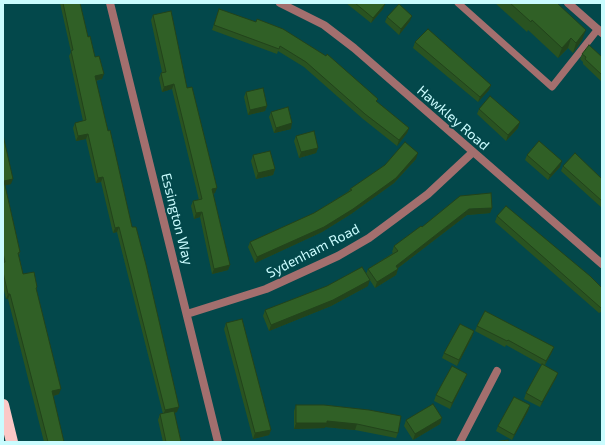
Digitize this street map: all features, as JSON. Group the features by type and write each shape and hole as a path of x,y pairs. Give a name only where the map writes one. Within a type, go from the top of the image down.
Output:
{"highway":[{"path":"3,405 12,442"}],"street":[{"name":"Essington Way","path":"110,3 218,442"},
{"name":"Hawkley Road","path":"280,3 324,25 348,43 602,264"},
{"path":"568,3 600,31"},
{"name":"Sydenham Road","path":"187,314 266,289 338,256 369,238 403,214 428,194 473,152"},
{"path":"460,442 497,371"}],"lane":[{"path":"458,3 552,87 600,31"}],"building":[{"path":"63,3 80,3 88,37 90,36 95,57 99,56 104,74 95,76 108,131 110,130 132,227 136,227 146,265 179,407 165,410 119,227 115,228 103,177 98,178 88,134 78,136 75,123 86,120 71,51 73,50"},
{"path":"355,3 384,3 385,4 373,18"},
{"path":"510,3 557,3 586,30 576,43 571,38 562,48 532,20 531,22"},
{"path":"399,4 412,16 401,29 387,17"},
{"path":"219,9 256,22 257,19 283,29 326,56 327,54 378,99 376,101 409,128 399,140 365,114 306,62 280,46 279,49 214,25"},
{"path":"171,11 187,88 192,87 217,188 212,189 230,265 214,269 202,212 196,213 193,201 202,199 174,84 164,87 161,73 166,72 153,15"},
{"path":"428,29 491,85 480,97 415,42"},
{"path":"589,45 602,57 602,75 585,59 586,57 582,54"},
{"path":"263,88 267,106 250,110 246,92"},
{"path":"490,96 520,122 508,135 479,109"},
{"path":"288,107 292,123 276,128 271,112"},
{"path":"314,131 318,148 301,152 296,136"},
{"path":"3,135 13,179 4,181 20,252 18,253 23,274 34,272 36,288 61,389 52,391 64,442 48,442 3,272 3,263 5,262 3,253"},
{"path":"539,141 562,161 550,175 527,155"},
{"path":"405,142 418,153 396,178 353,209 324,227 257,257 250,242 314,213 352,190 350,189 385,165"},
{"path":"270,151 275,169 258,173 253,155"},
{"path":"575,153 602,179 602,201 563,166"},
{"path":"491,193 492,208 469,209 396,266 398,269 377,282 368,269 398,251 394,246 421,226 422,227 460,196"},
{"path":"506,206 590,276 602,288 601,308 497,216"},
{"path":"362,267 370,280 333,300 271,325 265,310 327,286"},
{"path":"485,311 554,347 546,361 508,340 507,341 477,326"},
{"path":"242,319 271,430 255,433 226,323"},
{"path":"460,324 474,331 459,360 444,353"},
{"path":"542,364 558,373 542,402 526,393"},
{"path":"452,366 467,374 452,403 436,395"},
{"path":"514,397 530,405 514,435 498,426"},
{"path":"433,404 442,418 415,434 406,420"},
{"path":"296,405 324,405 369,410 401,416 398,433 357,424 327,421 327,423 296,423"},
{"path":"174,411 181,442 166,442 160,414"},
{"path":"508,440 508,442 494,442"}]}
